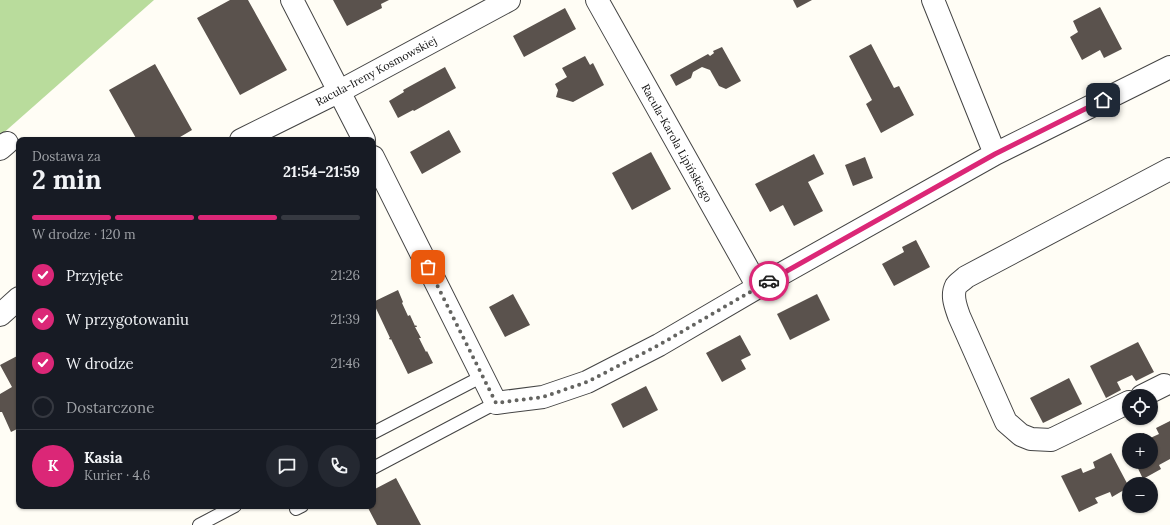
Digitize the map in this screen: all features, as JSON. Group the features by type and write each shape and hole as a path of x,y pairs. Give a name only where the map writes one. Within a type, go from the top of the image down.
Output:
{"street":[{"path":"292,0 363,137"},
{"name":"Racula-Ireny Kosmowskiej","path":"247,137 340,91 509,0"},
{"name":"Racula-Karola Lipińskiego","path":"597,0 758,287"},
{"path":"933,0 995,154"},
{"path":"376,164 496,403 543,397 587,382 659,345 758,287 995,154 1170,67"},
{"path":"1122,405 1051,440 1031,439 1021,435 1006,422 959,316 954,301 954,293 956,286 966,277 1170,169"},
{"path":"1156,389 1164,385"}],"lane":[{"path":"376,431 483,376"},
{"path":"376,466 496,403"},
{"path":"199,525 229,509"}],"green space":[{"path":"0,0 154,0 0,136"}],"building":[{"path":"230,0 248,0 287,70 240,95 197,18"},
{"path":"333,0 389,0 381,4 382,8 347,26"},
{"path":"793,0 812,0 797,8"},
{"path":"1100,7 1122,49 1104,58 1100,50 1082,60 1070,37 1078,32 1073,21"},
{"path":"565,8 576,29 524,57 513,36"},
{"path":"871,44 894,88 899,86 914,115 881,133 866,104 872,100 849,56"},
{"path":"722,47 741,81 726,89 719,86 710,70 702,67 693,72 691,78 676,86 670,75 708,54 710,56 714,53 713,51"},
{"path":"585,56 590,65 593,63 604,85 573,102 556,97 558,90 555,84 567,77 562,68"},
{"path":"155,64 192,130 180,137 135,137 109,90"},
{"path":"445,67 456,88 398,118 389,101 404,92 403,90"},
{"path":"449,130 461,152 422,174 410,152"},
{"path":"651,152 671,189 632,210 612,173"},
{"path":"814,154 824,174 808,182 823,211 794,226 783,205 770,212 755,184"},
{"path":"865,157 873,178 853,186 845,165"},
{"path":"916,240 930,267 894,286 882,264 904,252 902,247"},
{"path":"398,290 408,316 410,315 415,326 416,325 417,327 415,327 421,338 419,338 433,363 408,374 391,339 390,340 389,338 376,308 376,301"},
{"path":"513,294 530,325 505,337 489,307"},
{"path":"817,294 830,320 790,340 777,314"},
{"path":"740,335 751,355 741,360 746,369 722,382 706,353"},
{"path":"1138,342 1154,372 1136,381 1132,375 1117,382 1121,390 1106,398 1090,366"},
{"path":"16,357 16,430 11,432 2,412 0,412 0,394 12,387 0,365"},
{"path":"1069,378 1082,404 1043,423 1030,398"},
{"path":"646,386 658,410 623,428 611,404"},
{"path":"1170,421 1170,459 1159,465 1161,469 1147,477 1142,477 1138,469 1158,469 1159,434 1156,428"},
{"path":"1111,453 1124,477 1122,477 1122,491 1112,497 1110,492 1095,498 1098,503 1079,512 1061,476 1081,468 1083,473 1095,468 1093,462"},
{"path":"396,478 421,525 377,525 369,509 376,509 376,488"}],"way so far":[{"path":"428,267 496,403 543,397 587,382 659,345 769,281"}],"route":[{"path":"769,281 995,154 1103,100"}]}
